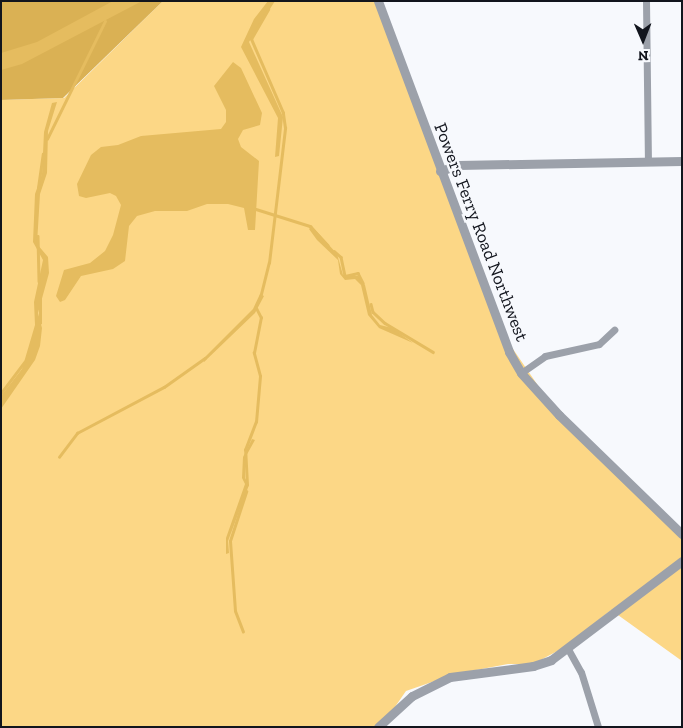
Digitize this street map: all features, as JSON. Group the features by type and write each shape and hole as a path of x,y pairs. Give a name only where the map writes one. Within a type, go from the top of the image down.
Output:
{"street":[{"name":"Powers Ferry Road Northwest","path":"378,1 496,321 521,372 559,414 682,534"},
{"path":"646,1 648,162"},
{"path":"440,171 458,165 682,161"},
{"path":"521,372 545,356 599,344 614,330"},
{"path":"378,727 430,685 470,672 532,666 568,649 622,604 682,561"},
{"path":"568,649 581,672 598,727"}],"shaded area":[{"path":"1,1 163,1 63,98 1,100"},
{"path":"113,1 142,1 22,64 1,70 1,53 37,42"},
{"path":"163,1 382,1 498,327 565,425 682,532 682,661 611,610 565,647 533,664 508,664 455,674 406,691 381,727 1,727 1,100 64,98"},
{"path":"268,1 275,1 249,42 283,117 279,156 275,157 278,118 241,47 254,19"},
{"path":"233,62 241,68 262,113 260,125 243,130 238,139 241,147 259,161 255,230 248,230 244,208 228,204 207,204 187,211 155,211 137,216 129,226 125,261 113,269 81,276 65,300 60,302 56,296 64,270 90,263 105,251 113,235 121,205 116,196 110,193 86,198 79,196 77,184 91,155 101,147 118,145 141,136 221,129 226,122 226,110 214,86"},
{"path":"57,102 48,131 47,173 40,194 37,244 48,257 49,273 38,313 42,328 40,346 35,360 1,409 1,396 22,369 35,325 34,302 43,260 33,242 35,194 42,174 44,132 52,103"},
{"path":"312,226 337,254 343,275 358,276 365,285 372,315 380,325 392,328 413,343 379,328 368,315 361,285 355,279 345,280 340,274 338,260 317,240 309,229"},
{"path":"260,294 264,296 255,313 204,362 203,359 253,309"},
{"path":"252,439 255,440 245,458 245,478 249,485 228,541 229,553 226,554 226,538 245,484 242,478 243,457"}],"waterway":[{"path":"260,298 269,263 285,128 283,113 251,39 268,10"},
{"path":"47,139 105,21"},
{"path":"38,188 43,154"},
{"path":"256,209 310,226 328,245"},
{"path":"38,236 39,281"},
{"path":"334,251 341,257 345,276 358,273 363,283"},
{"path":"40,299 40,323"},
{"path":"371,304 373,312 385,323 433,352"},
{"path":"247,485 245,450 256,422 260,376 254,353 261,318 256,308"},
{"path":"59,457 77,433 164,387 205,358"},
{"path":"1,393 24,362"},
{"path":"243,632 235,611 230,541 246,492"}]}
